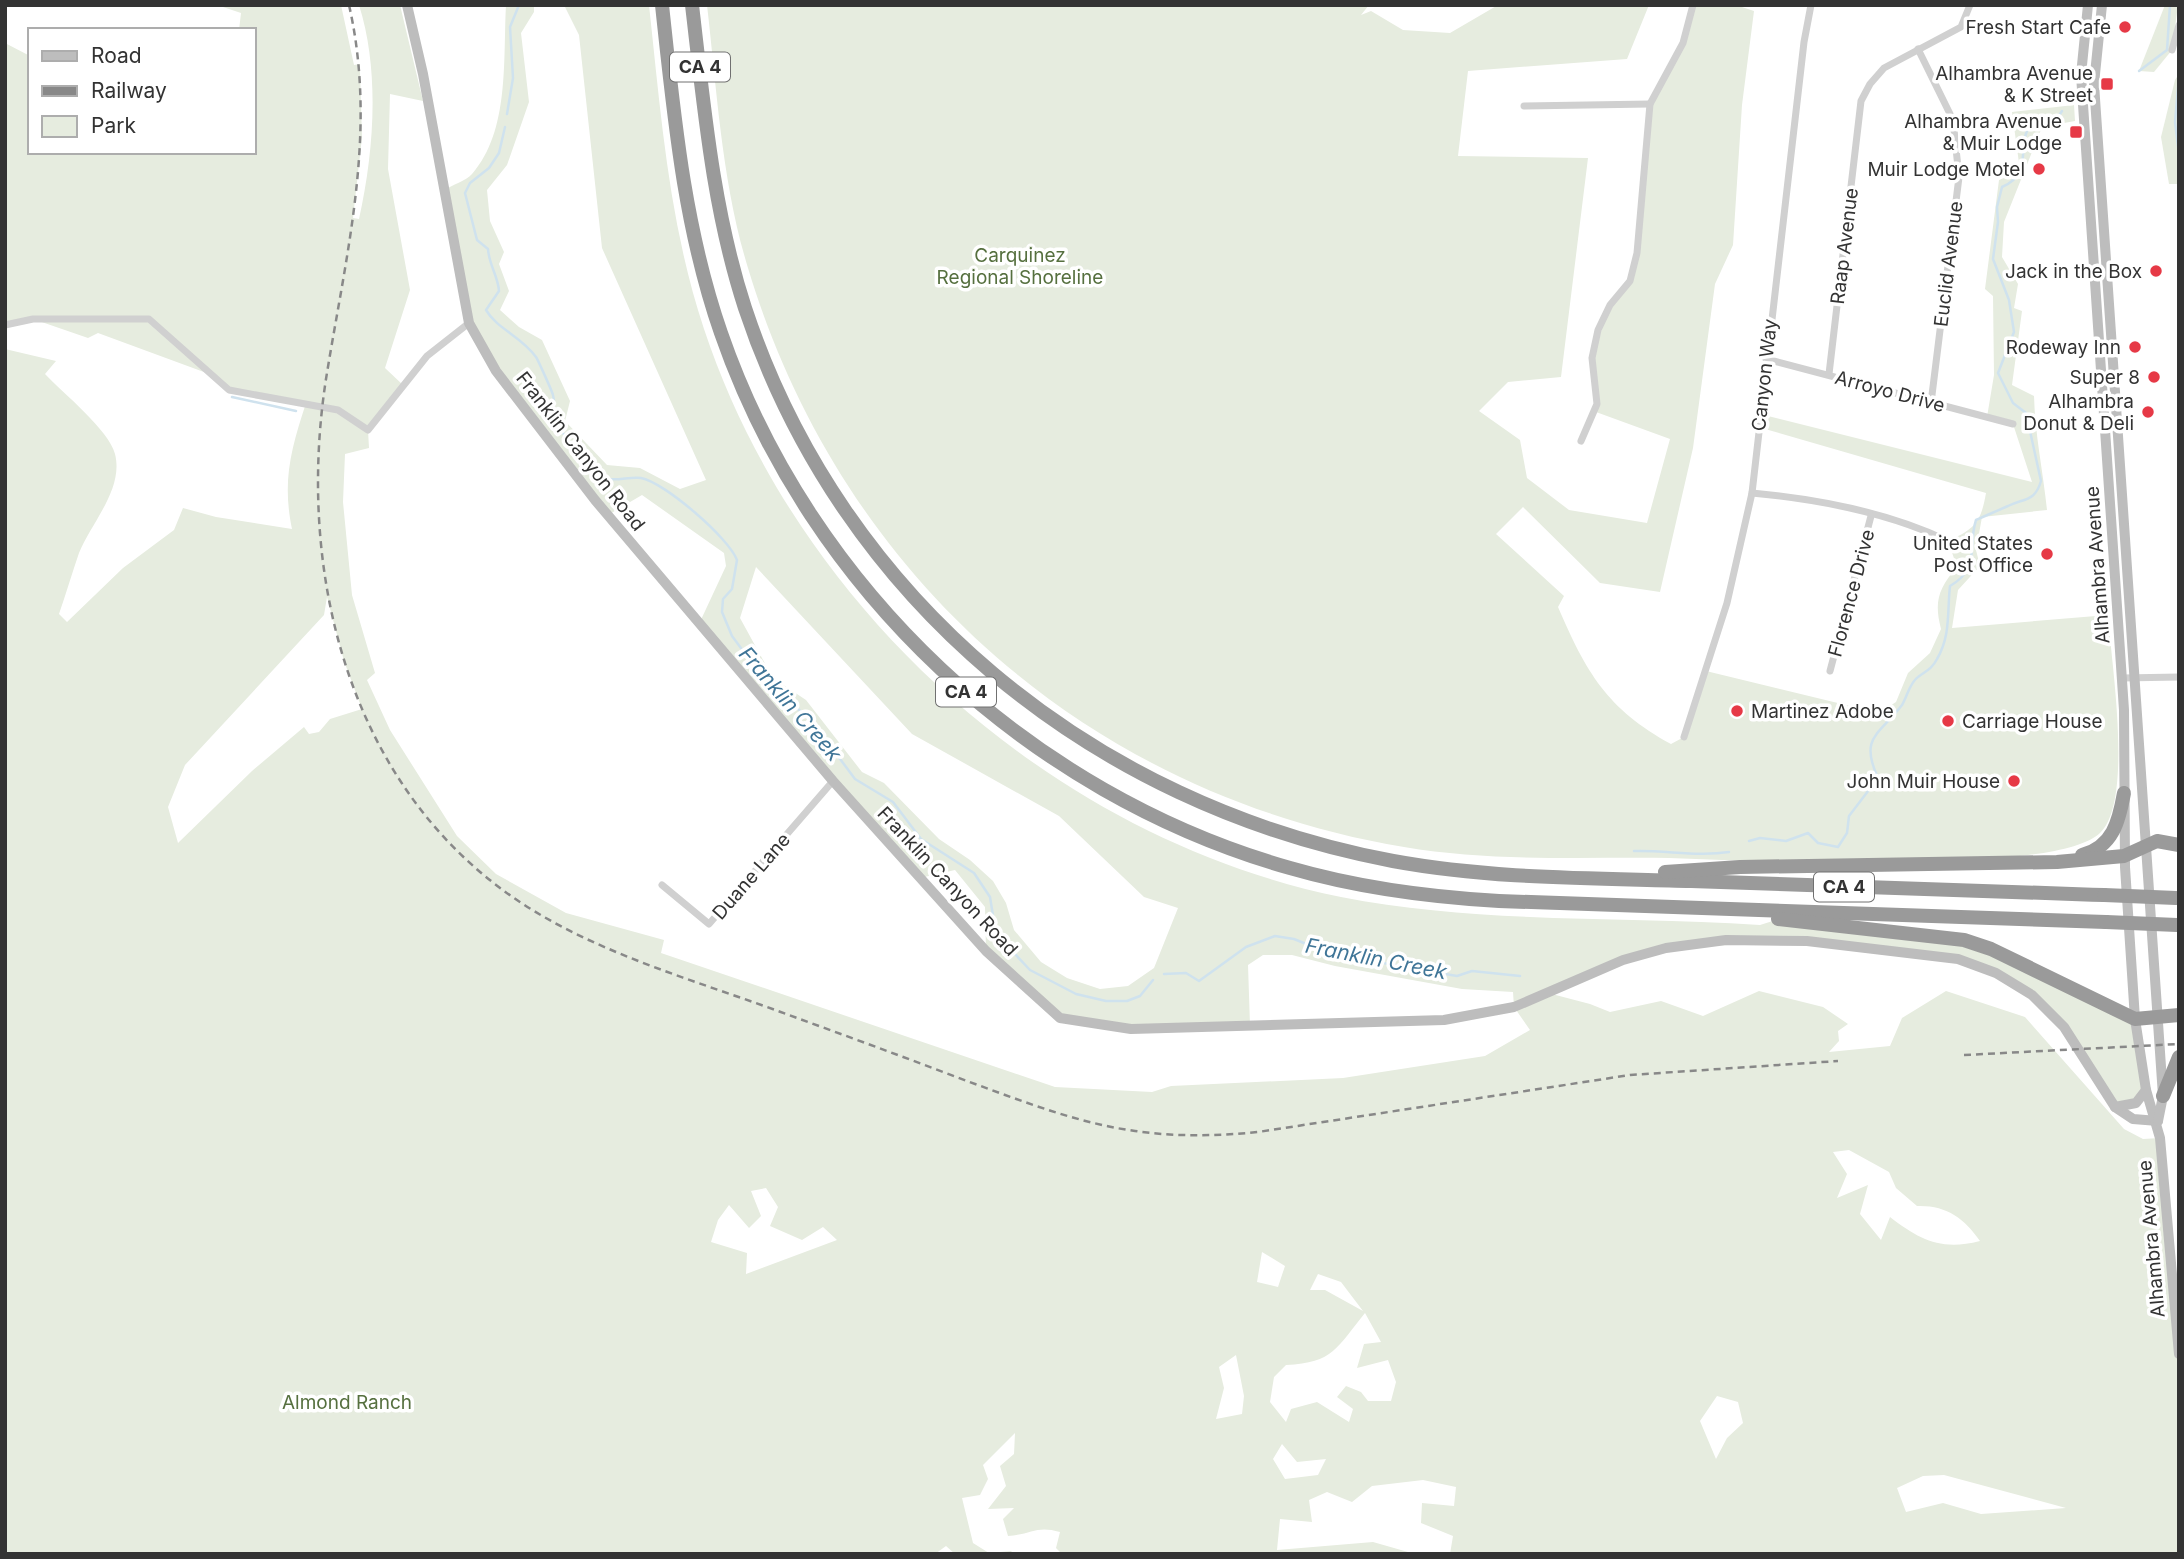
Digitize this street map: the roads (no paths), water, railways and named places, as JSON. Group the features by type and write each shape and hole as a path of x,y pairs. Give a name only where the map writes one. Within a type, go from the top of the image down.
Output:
{"highway":[{"name":"CA 4","path":"662,5 681,168 692,231 718,323 744,393 793,487 841,558 910,639 972,697 1048,755 1121,799 1188,832 1288,867 1350,883 1433,896 2178,925"},
{"name":"CA 4","path":"692,5 720,211 740,293 761,352 798,432 842,506 893,574 950,635 1014,692 1082,740 1155,782 1233,816 1303,839 1395,861 1457,870 2178,898"},
{"path":"2057,862 2094,852 2111,837 2118,825 2124,793"},
{"path":"1584,877 1740,867 2057,862 2124,856 2157,841 2179,845"},
{"path":"1690,907 1964,940 1992,949 2135,1019 2179,1015"},
{"path":"2163,1096 2179,1057"}],"main road":[{"name":"Franklin Canyon Road","path":"407,5 423,74 469,323 496,371 578,478 833,781 986,951 1060,1018 1131,1029 1444,1020 1514,1007 1623,960 1666,948 1726,940 1808,941 1958,959 1996,974 2032,995 2064,1027 2115,1107"},
{"name":"Alhambra Avenue","path":"2088,5 2082,52 2084,120 2122,678 2124,856 2135,1019 2147,1090 2158,1121 2179,1354"},
{"name":"Alhambra Avenue","path":"2102,5 2094,84 2163,1096 2158,1121"},
{"path":"2115,1107 2136,1103 2147,1090"},
{"path":"2115,1107 2133,1119 2158,1121"}],"street":[{"path":"1581,441 1597,404 1592,358 1598,330 1610,305 1630,281 1637,253 1650,104 1683,43 1693,5"},
{"name":"Canyon Way","path":"1684,737 1727,603 1752,494 1804,42 1811,5"},
{"name":"Raap Avenue","path":"1829,374 1861,101 1870,83 1884,68 1961,27 1970,5"},
{"path":"2172,50 2179,26"},
{"name":"Euclid Avenue","path":"1918,49 1953,120 1959,177 1931,403"},
{"path":"1524,107 1650,104"},
{"path":"5,325 33,319 149,319 229,390 338,410 368,430 427,356 469,323"},
{"name":"Arroyo Drive","path":"1766,359 2013,424"},
{"path":"1752,494 1810,499 1926,530 1948,541"},
{"name":"Florence Drive","path":"1830,671 1871,516"},
{"path":"2122,678 2179,677"},
{"name":"Duane Lane","path":"662,885 709,924 833,781"}],"waterway":[{"name":"Franklin Creek","path":"507,114 513,78 510,27 519,5"},
{"name":"Franklin Creek","path":"2139,71 2167,50 2170,5"},
{"path":"2179,76 2175,122 2179,154"},
{"name":"Franklin Creek","path":"1749,841 1760,838 1786,841 1808,833 1818,843 1838,847 1847,833 1849,816 1878,778 1870,754 1874,737 1902,705 1915,679 1933,665 1945,641 1950,586 1960,579 1969,565 1976,520 2032,496 2039,488 2041,481 2026,413 2013,403 1998,373 2014,332 2009,300 1993,259 1998,222 1997,207 2002,187 2013,181 2019,173 2028,128 2035,119 2058,117 2062,111"},
{"name":"Franklin Creek","path":"505,127 499,153 489,168 470,183 465,193 477,240 488,249 499,291 486,310 536,357 553,395 553,414 561,430 594,471 603,478 641,478 665,489 695,512 722,538 737,560 732,589 723,599 722,612 732,636 767,683 811,720 855,779 893,802 921,839 974,873 990,897 996,934 1030,970 1076,994 1106,1001 1127,1001 1140,996 1153,980"},
{"path":"232,397 296,411"},
{"name":"Franklin Creek","path":"1634,851 1705,854 1729,852"},
{"name":"Franklin Creek","path":"1164,974 1186,973 1199,981 1246,947 1275,936 1294,939 1326,952 1457,976 1472,971 1520,976"}],"railway":[{"path":"349,5 357,52 360,146 350,239 326,379 319,455 320,531 330,606 350,678 380,747 420,809 472,864 534,911 622,955 1008,1096 1092,1123 1150,1133 1196,1135 1258,1132 1630,1075 1838,1061"},
{"path":"1964,1055 2179,1044"}],"place":[{"name":"Fresh Start Cafe","path":"2125,27"},
{"name":"Alhambra Avenue & K Street","path":"2107,84"},
{"name":"Alhambra Avenue & Muir Lodge","path":"2076,132"},
{"name":"Muir Lodge Motel","path":"2039,169"},
{"name":"Jack in the Box","path":"2156,271"},
{"name":"Rodeway Inn","path":"2135,347"},
{"name":"Super 8","path":"2154,377"},
{"name":"Alhambra Donut & Deli","path":"2148,412"},
{"name":"United States Post Office","path":"2047,554"},
{"name":"Martinez Adobe","path":"1737,711"},
{"name":"Carriage House","path":"1948,721"},
{"name":"John Muir House","path":"2014,781"}],"park label":[{"name":"Carquinez Regional Shoreline","path":"1020,266"},
{"name":"Almond Ranch","path":"347,1402"}]}
